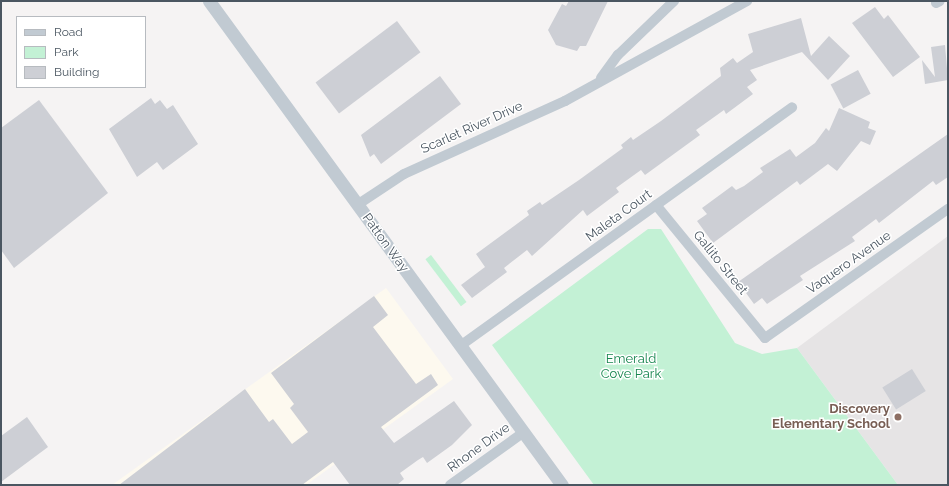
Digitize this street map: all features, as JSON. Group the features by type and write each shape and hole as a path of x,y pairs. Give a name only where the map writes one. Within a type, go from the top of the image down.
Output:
{"street":[{"name":"Patton Way","path":"209,1 562,485"},
{"name":"Scarlet River Drive","path":"600,80 618,55 674,1"},
{"name":"Scarlet River Drive","path":"357,205 404,174 565,101 600,80 714,22 747,1"},
{"name":"Maleta Court","path":"460,346 792,107"},
{"name":"Gallito Street","path":"656,205 765,338"},
{"name":"Vaquero Avenue","path":"765,338 948,209"},
{"name":"Rhone Drive","path":"450,485 524,432"}],"shaded area":[{"name":"Discovery Elementary School","path":"948,236 948,485 898,485 797,348"},
{"path":"386,288 453,379 306,485 112,485"}],"green space":[{"name":"Emerald Cove Park","path":"648,229 661,229 735,343 762,354 797,348 898,485 594,485 492,345"},
{"path":"431,255 467,302 461,306 425,259"}],"building":[{"path":"569,1 608,1 586,46 580,46 577,51 556,45 548,30 562,4 566,6"},
{"path":"875,7 884,19 888,15 920,57 893,77 852,23"},
{"path":"801,18 811,56 829,36 850,56 828,80 802,52 750,70 757,80 747,87 753,94 726,114 724,110 696,130 700,135 645,175 641,170 634,175 616,188 619,192 587,216 583,210 532,256 527,250 504,268 507,272 472,298 461,285 485,267 476,254 529,215 527,211 540,202 542,205 579,180 623,148 621,145 631,137 633,140 661,121 721,76 720,68 733,58 737,63 753,52 748,34"},
{"path":"397,21 420,52 339,114 316,82"},
{"path":"945,45 948,80 925,84 922,60 935,77 931,47"},
{"path":"858,70 871,94 843,108 831,85"},
{"path":"440,76 461,104 381,164 374,154 370,157 361,135"},
{"path":"151,98 155,104 160,100 167,109 173,105 198,144 163,170 157,162 137,177 109,129"},
{"path":"39,100 108,193 14,268 1,250 1,128"},
{"path":"839,108 870,122 868,128 876,131 870,145 861,141 837,171 828,164 800,185 797,181 713,243 697,221 707,214 702,208 732,186 736,190 744,186 763,172 760,168 790,149 796,157 815,143 826,128 829,131"},
{"path":"948,134 948,177 936,185 933,181 879,223 876,219 852,237 855,241 800,276 803,280 767,304 762,298 754,304 738,282"},
{"path":"374,296 388,315 373,327 416,384 431,374 438,385 381,427 394,443 454,401 472,425 452,445 427,463 423,457 400,473 404,479 397,485 350,485 333,462 302,485 119,485 245,389 269,422 273,419 292,444 308,432 290,408 294,404 271,373"},
{"path":"912,369 926,391 896,410 882,388"},
{"path":"27,417 48,447 1,482 1,436"}],"place":[{"name":"Discovery Elementary School","path":"898,417"}]}
